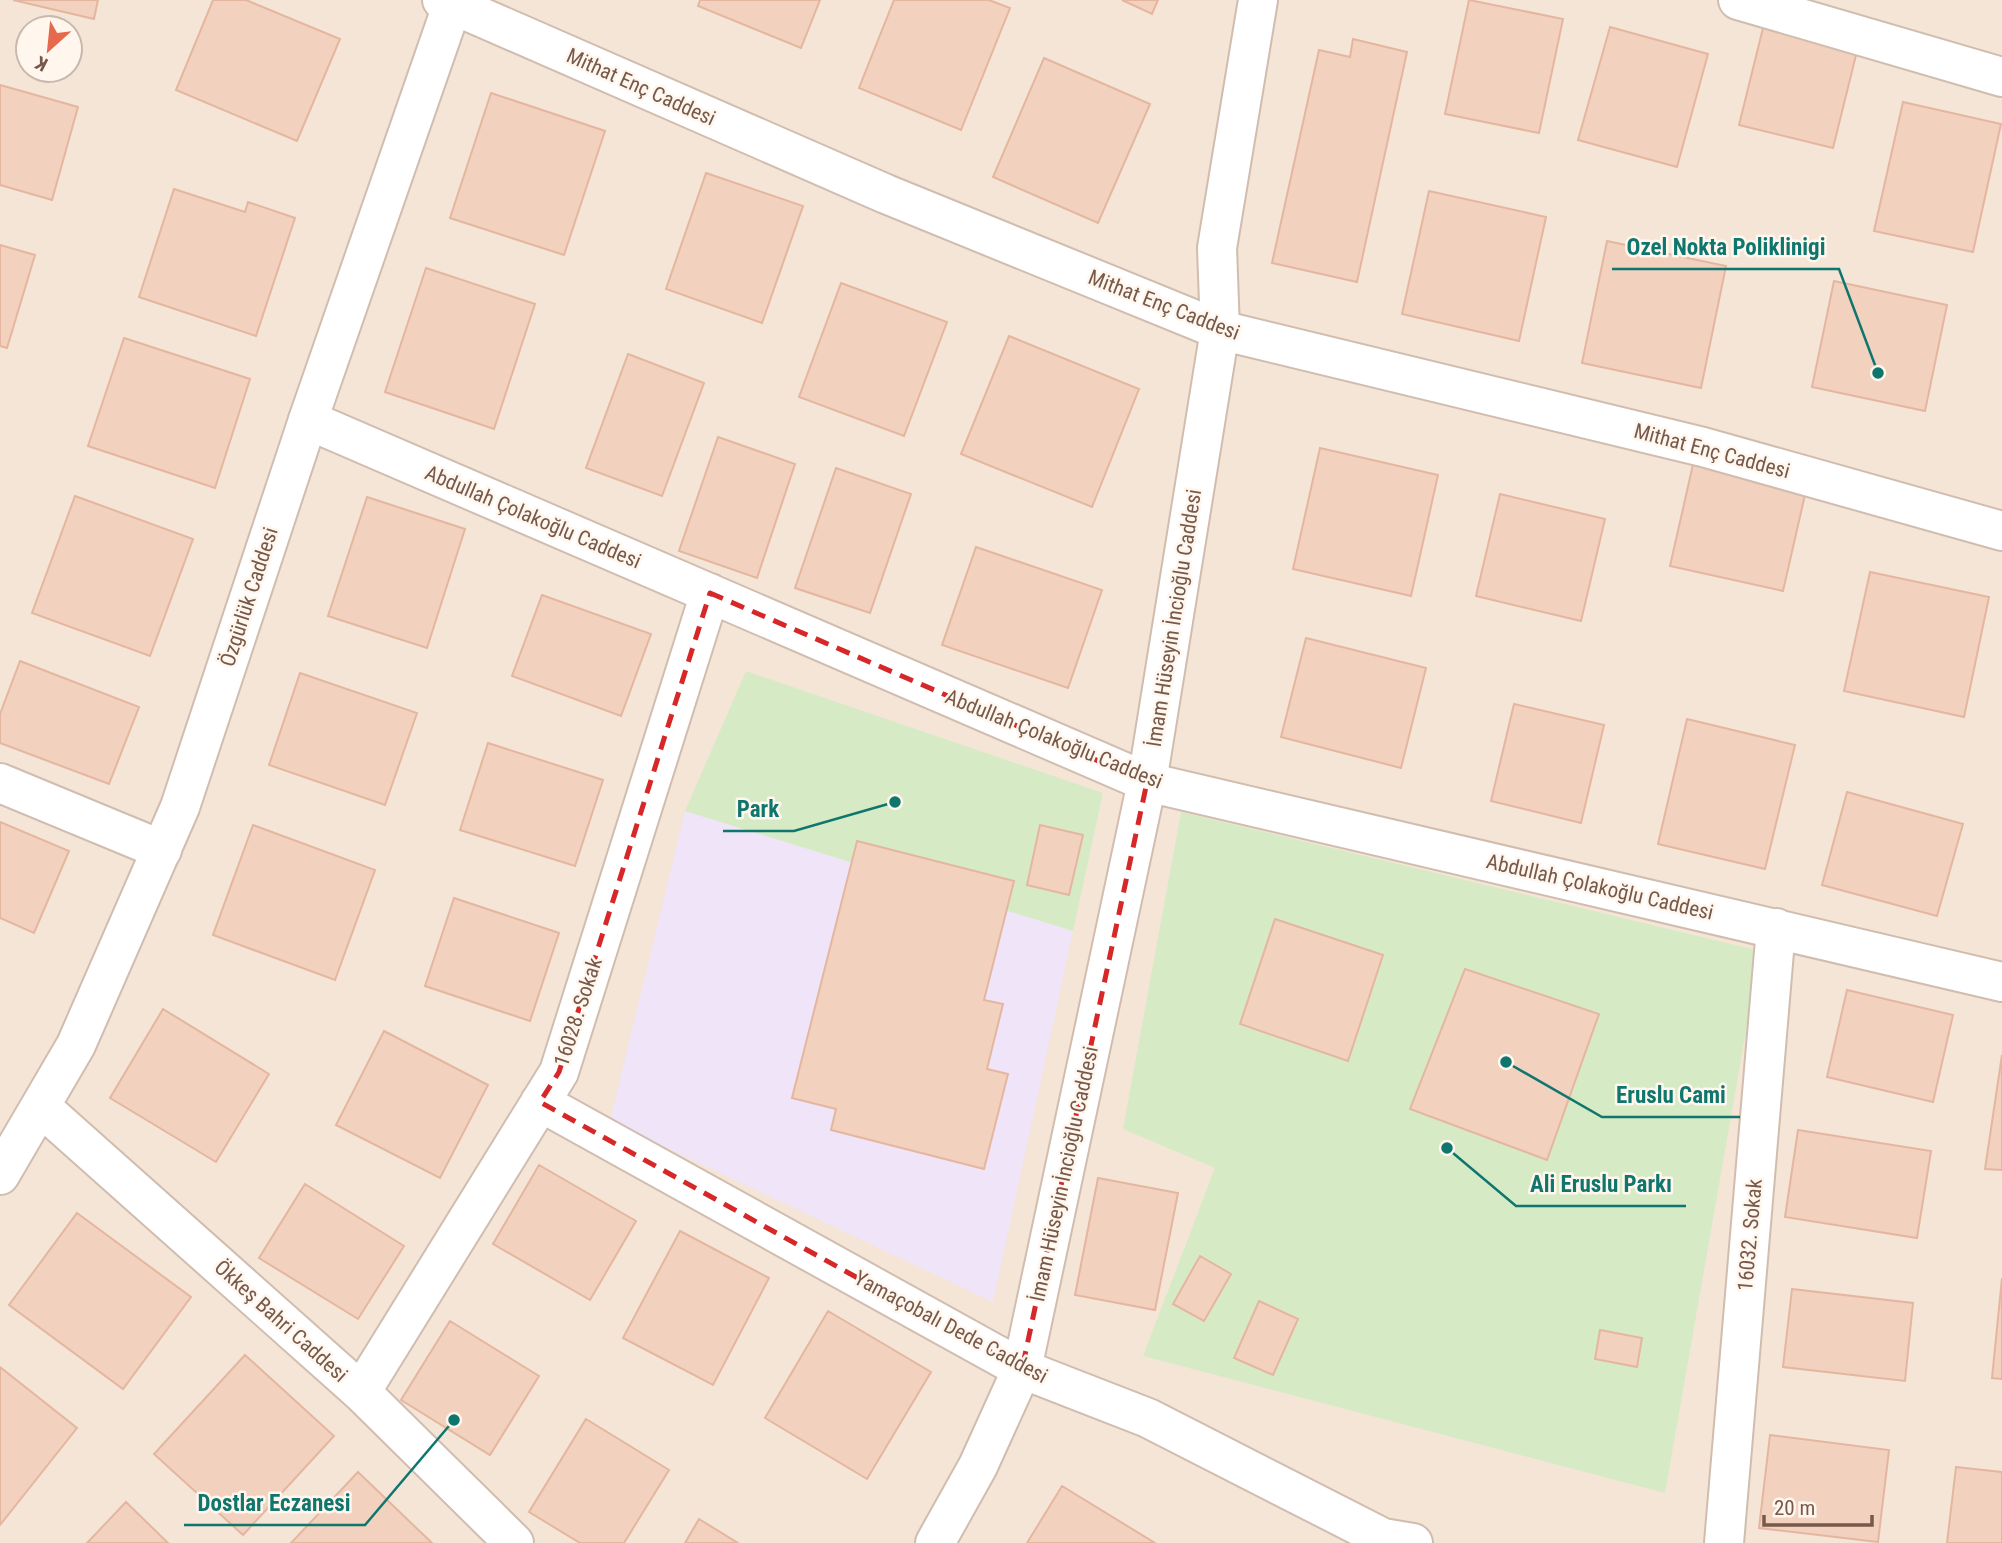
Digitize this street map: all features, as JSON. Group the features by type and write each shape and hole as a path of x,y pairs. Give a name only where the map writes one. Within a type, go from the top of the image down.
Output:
{"street":[{"name":"İmam Hüseyin İncioğlu Caddesi","path":"935,1543 978,1466 1022,1369 1147,782 1220,330 1217,248 1258,0"},
{"path":"1738,0 1819,13 2002,77"},
{"name":"Mithat Enç Caddesi","path":"450,2 886,194 1220,330 1703,447 2002,531"},
{"name":"Özgürlük Caddesi","path":"0,1175 76,1045 180,807 450,2"},
{"name":"Abdullah Çolakoğlu Caddesi","path":"308,420 1147,782 2002,982"},
{"name":"16028. Sokak","path":"361,1392 559,1072 710,593"},
{"path":"0,783 162,850"},
{"name":"16032. Sokak","path":"1724,1543 1776,928"},
{"name":"Yamaçobalı Dede Caddesi","path":"540,1102 1022,1369 1149,1418 1392,1541"},
{"name":"Ökkeş Bahri Caddesi","path":"41,1107 361,1392 514,1543"}],"highlighted area":[{"path":"710,593 1147,782 1022,1369 540,1102 559,1072"}],"shaded area":[{"path":"0,0 2002,0 2002,1543 0,1543"},
{"path":"685,811 1073,931 993,1302 610,1121"}],"green space":[{"path":"746,671 1103,793 1073,931 685,811"},
{"path":"1181,812 1760,951 1665,1493 1143,1356 1215,1168 1123,1129"}],"building":[{"path":"13,0 98,0 94,19 84,17 84,14 73,14"},
{"path":"213,0 246,0 340,39 297,141 176,90"},
{"path":"700,0 820,0 801,48 698,6"},
{"path":"894,0 989,0 1010,8 961,130 859,88"},
{"path":"1122,0 1158,0 1152,14"},
{"path":"1469,0 1563,19 1539,133 1445,114"},
{"path":"1764,24 1858,47 1833,148 1739,125"},
{"path":"1610,27 1708,54 1677,167 1578,140"},
{"path":"1353,39 1407,52 1357,282 1272,263 1319,50 1350,57"},
{"path":"1044,58 1150,104 1098,223 993,177"},
{"path":"0,85 78,107 52,200 0,185"},
{"path":"491,93 605,131 564,255 450,218"},
{"path":"1903,102 2001,124 1973,252 1874,231"},
{"path":"706,173 803,206 762,323 666,289"},
{"path":"174,189 245,212 248,202 295,218 256,336 139,297"},
{"path":"1429,191 1546,217 1519,341 1402,314"},
{"path":"1607,241 1726,266 1701,388 1582,363"},
{"path":"0,245 35,255 7,348 0,346"},
{"path":"426,268 535,304 494,429 385,392"},
{"path":"1834,281 1947,305 1925,411 1812,387"},
{"path":"841,283 947,322 904,436 799,397"},
{"path":"1009,336 1139,389 1092,507 961,454"},
{"path":"124,338 250,379 215,488 88,446"},
{"path":"628,354 704,383 662,496 586,468"},
{"path":"718,437 795,464 757,578 679,551"},
{"path":"1320,448 1438,475 1411,596 1293,569"},
{"path":"1694,460 1807,486 1783,591 1670,566"},
{"path":"836,468 911,494 870,613 795,588"},
{"path":"1500,494 1605,519 1581,621 1476,596"},
{"path":"75,496 193,539 150,656 32,613"},
{"path":"367,497 465,529 427,648 328,616"},
{"path":"976,547 1102,590 1068,688 942,645"},
{"path":"1870,572 1989,597 1964,717 1844,691"},
{"path":"542,595 651,634 621,716 512,676"},
{"path":"1306,638 1426,668 1401,768 1281,737"},
{"path":"20,661 139,707 109,784 0,743 0,714"},
{"path":"300,673 417,713 385,805 269,765"},
{"path":"1514,704 1604,725 1581,823 1491,801"},
{"path":"1687,719 1795,745 1765,869 1658,844"},
{"path":"488,743 603,780 575,866 460,830"},
{"path":"1847,792 1963,824 1937,916 1822,885"},
{"path":"0,822 69,851 34,933 0,918"},
{"path":"253,825 375,870 335,980 213,935"},
{"path":"1040,825 1083,835 1069,895 1027,885"},
{"path":"857,841 1014,881 984,1000 1003,1004 987,1069 1008,1074 984,1169 831,1130 836,1109 792,1098"},
{"path":"454,898 559,933 530,1021 425,986"},
{"path":"1275,919 1383,955 1348,1061 1240,1024"},
{"path":"1465,969 1599,1014 1547,1160 1410,1109"},
{"path":"1847,990 1953,1015 1933,1102 1827,1077"},
{"path":"163,1009 269,1074 216,1162 110,1098"},
{"path":"384,1031 488,1085 440,1178 336,1125"},
{"path":"2002,1055 2002,1170 1985,1169"},
{"path":"1798,1130 1931,1151 1917,1238 1785,1217"},
{"path":"539,1165 636,1221 590,1300 493,1244"},
{"path":"1098,1178 1178,1193 1155,1310 1075,1295"},
{"path":"305,1184 404,1246 358,1319 259,1258"},
{"path":"77,1213 191,1297 123,1389 9,1305"},
{"path":"680,1231 769,1278 713,1385 623,1338"},
{"path":"1200,1256 1231,1274 1204,1321 1173,1304"},
{"path":"2002,1278 2002,1379 1992,1378"},
{"path":"1792,1289 1913,1303 1905,1381 1783,1367"},
{"path":"1259,1301 1298,1319 1273,1375 1234,1358"},
{"path":"828,1311 931,1372 867,1479 765,1418"},
{"path":"450,1321 539,1376 490,1455 401,1400"},
{"path":"1600,1330 1642,1338 1637,1367 1595,1359"},
{"path":"245,1355 334,1436 243,1535 154,1454"},
{"path":"0,1367 77,1428 0,1525"},
{"path":"586,1419 669,1470 624,1543 580,1543 529,1512"},
{"path":"1770,1435 1889,1450 1878,1542 1759,1528"},
{"path":"1956,1467 2002,1472 2002,1543 1947,1543"},
{"path":"358,1472 432,1543 291,1543"},
{"path":"1062,1486 1155,1543 1027,1543"},
{"path":"126,1502 168,1543 87,1543"},
{"path":"699,1519 738,1543 685,1543"}],"place":[{"name":"Ozel Nokta Poliklinigi","path":"1878,373"},
{"name":"Park","path":"895,802"},
{"name":"Eruslu Cami","path":"1506,1062"},
{"name":"Ali Eruslu Parkı","path":"1447,1148"},
{"name":"Dostlar Eczanesi","path":"454,1420"}]}
